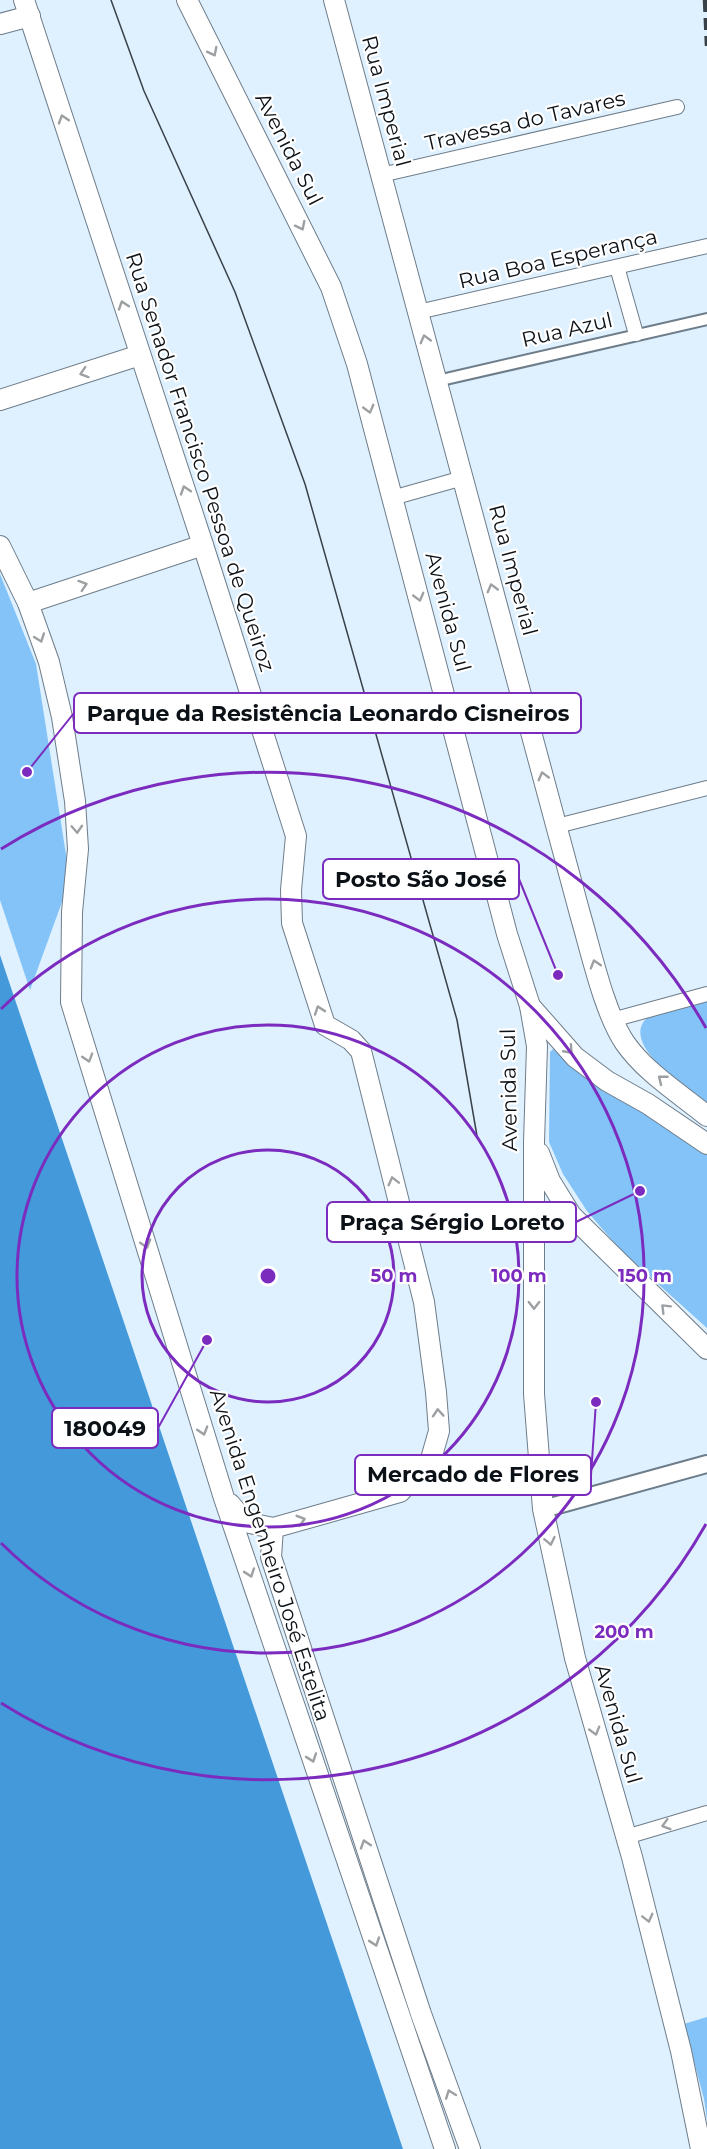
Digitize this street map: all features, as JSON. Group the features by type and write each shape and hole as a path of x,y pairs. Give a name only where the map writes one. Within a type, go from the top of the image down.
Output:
{"main road":[{"name":"Avenida Sul","path":"187,0 330,287 357,364 507,934 530,1006 537,1046 534,1142 534,1394 543,1509 575,1658 626,1837 679,2040 701,2149"},
{"name":"Rua Imperial","path":"334,0 556,826 612,1020 626,1044 648,1068 707,1116"},
{"path":"0,24 27,8"},
{"name":"Rua Senador Francisco Pessoa de Queiroz","path":"27,8 296,836 291,890 292,923 306,971 325,1025 351,1040 361,1051 424,1302 439,1431 431,1459 400,1492 273,1528"},
{"path":"0,400 140,355"},
{"path":"28,603 203,545"},
{"name":"Avenida Engenheiro José Estelita","path":"0,546 28,603 49,662 62,717 75,801 78,849 72,912 71,1002 224,1498 445,2149"},
{"path":"530,1006 574,1057 607,1081 648,1104 707,1144"},
{"path":"534,1142 550,1180 571,1215 707,1349"},
{"path":"224,1498 245,1522 273,1528"},
{"name":"Avenida Engenheiro José Estelita","path":"273,1528 271,1557 421,2014 470,2149"}],"street":[{"name":"Travessa do Tavares","path":"381,175 677,107"},
{"name":"Rua Boa Esperança","path":"418,312 707,246"},
{"path":"617,267 636,334"},
{"name":"Rua Azul","path":"437,381 707,319"},
{"path":"392,498 463,478"},
{"path":"556,826 707,788"},
{"path":"612,1020 707,994"},
{"path":"543,1509 707,1464"},
{"path":"626,1837 707,1813"}],"shaded area":[{"path":"0,574 36,664 70,880 30,990 0,900"},
{"path":"0,955 2,961 403,2149 0,2149"},
{"path":"707,1001 707,1105 659,1065 642,1040 641,1028 648,1017"},
{"path":"553,1049 581,1075 677,1132 707,1154 707,1328 611,1239 587,1211 563,1174 549,1142 550,1052"},
{"path":"707,2017 707,2120 704,2099 684,2024"}],"tram line":[{"path":"111,0 144,91 235,292 305,484 457,1020 477,1136"}],"railway":[{"path":"705,0 707,46"}],"place":[{"name":"Parque da Resistência Leonardo Cisneiros","path":"27,772"},
{"name":"Posto São José","path":"558,975"},
{"name":"Praça Sérgio Loreto","path":"640,1191"},
{"name":"180049","path":"207,1340"},
{"name":"Mercado de Flores","path":"596,1402"}]}
